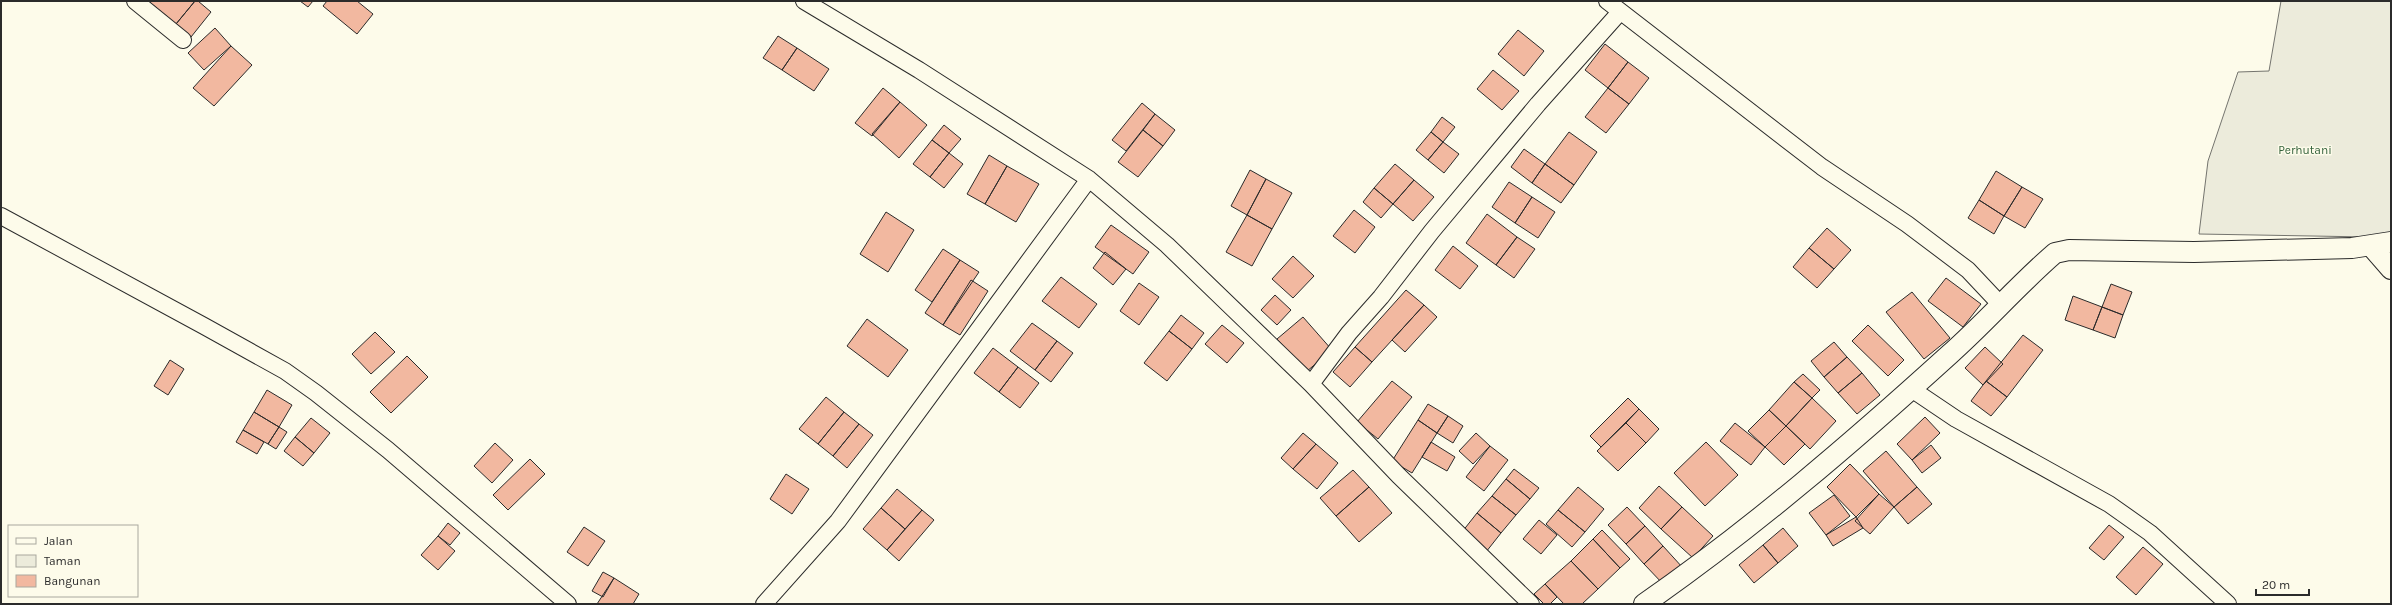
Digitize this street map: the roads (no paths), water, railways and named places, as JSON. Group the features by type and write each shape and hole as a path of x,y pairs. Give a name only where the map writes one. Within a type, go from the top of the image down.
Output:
{"street":[{"path":"136,1 183,40"},
{"path":"804,1 919,70 1089,179 1167,245 1311,384 1399,476 1531,604"},
{"path":"1607,1 1822,167 1907,224 1968,270 2000,304"},
{"path":"1311,384 1349,333 1381,297 1533,110 1620,12"},
{"path":"764,604 838,521 1089,179"},
{"path":"1,216 204,326 285,372 316,392 388,450 568,604"},
{"path":"1644,604 1712,557 1862,431 1951,354 2000,304 2055,254 2069,250 2194,252 2371,246 2391,242"},
{"path":"2371,246 2391,269"},
{"path":"1910,388 1956,420 2109,504 2150,533 2228,604"}],"park label":[{"name":"Perhutani","path":"2305,150"}]}
